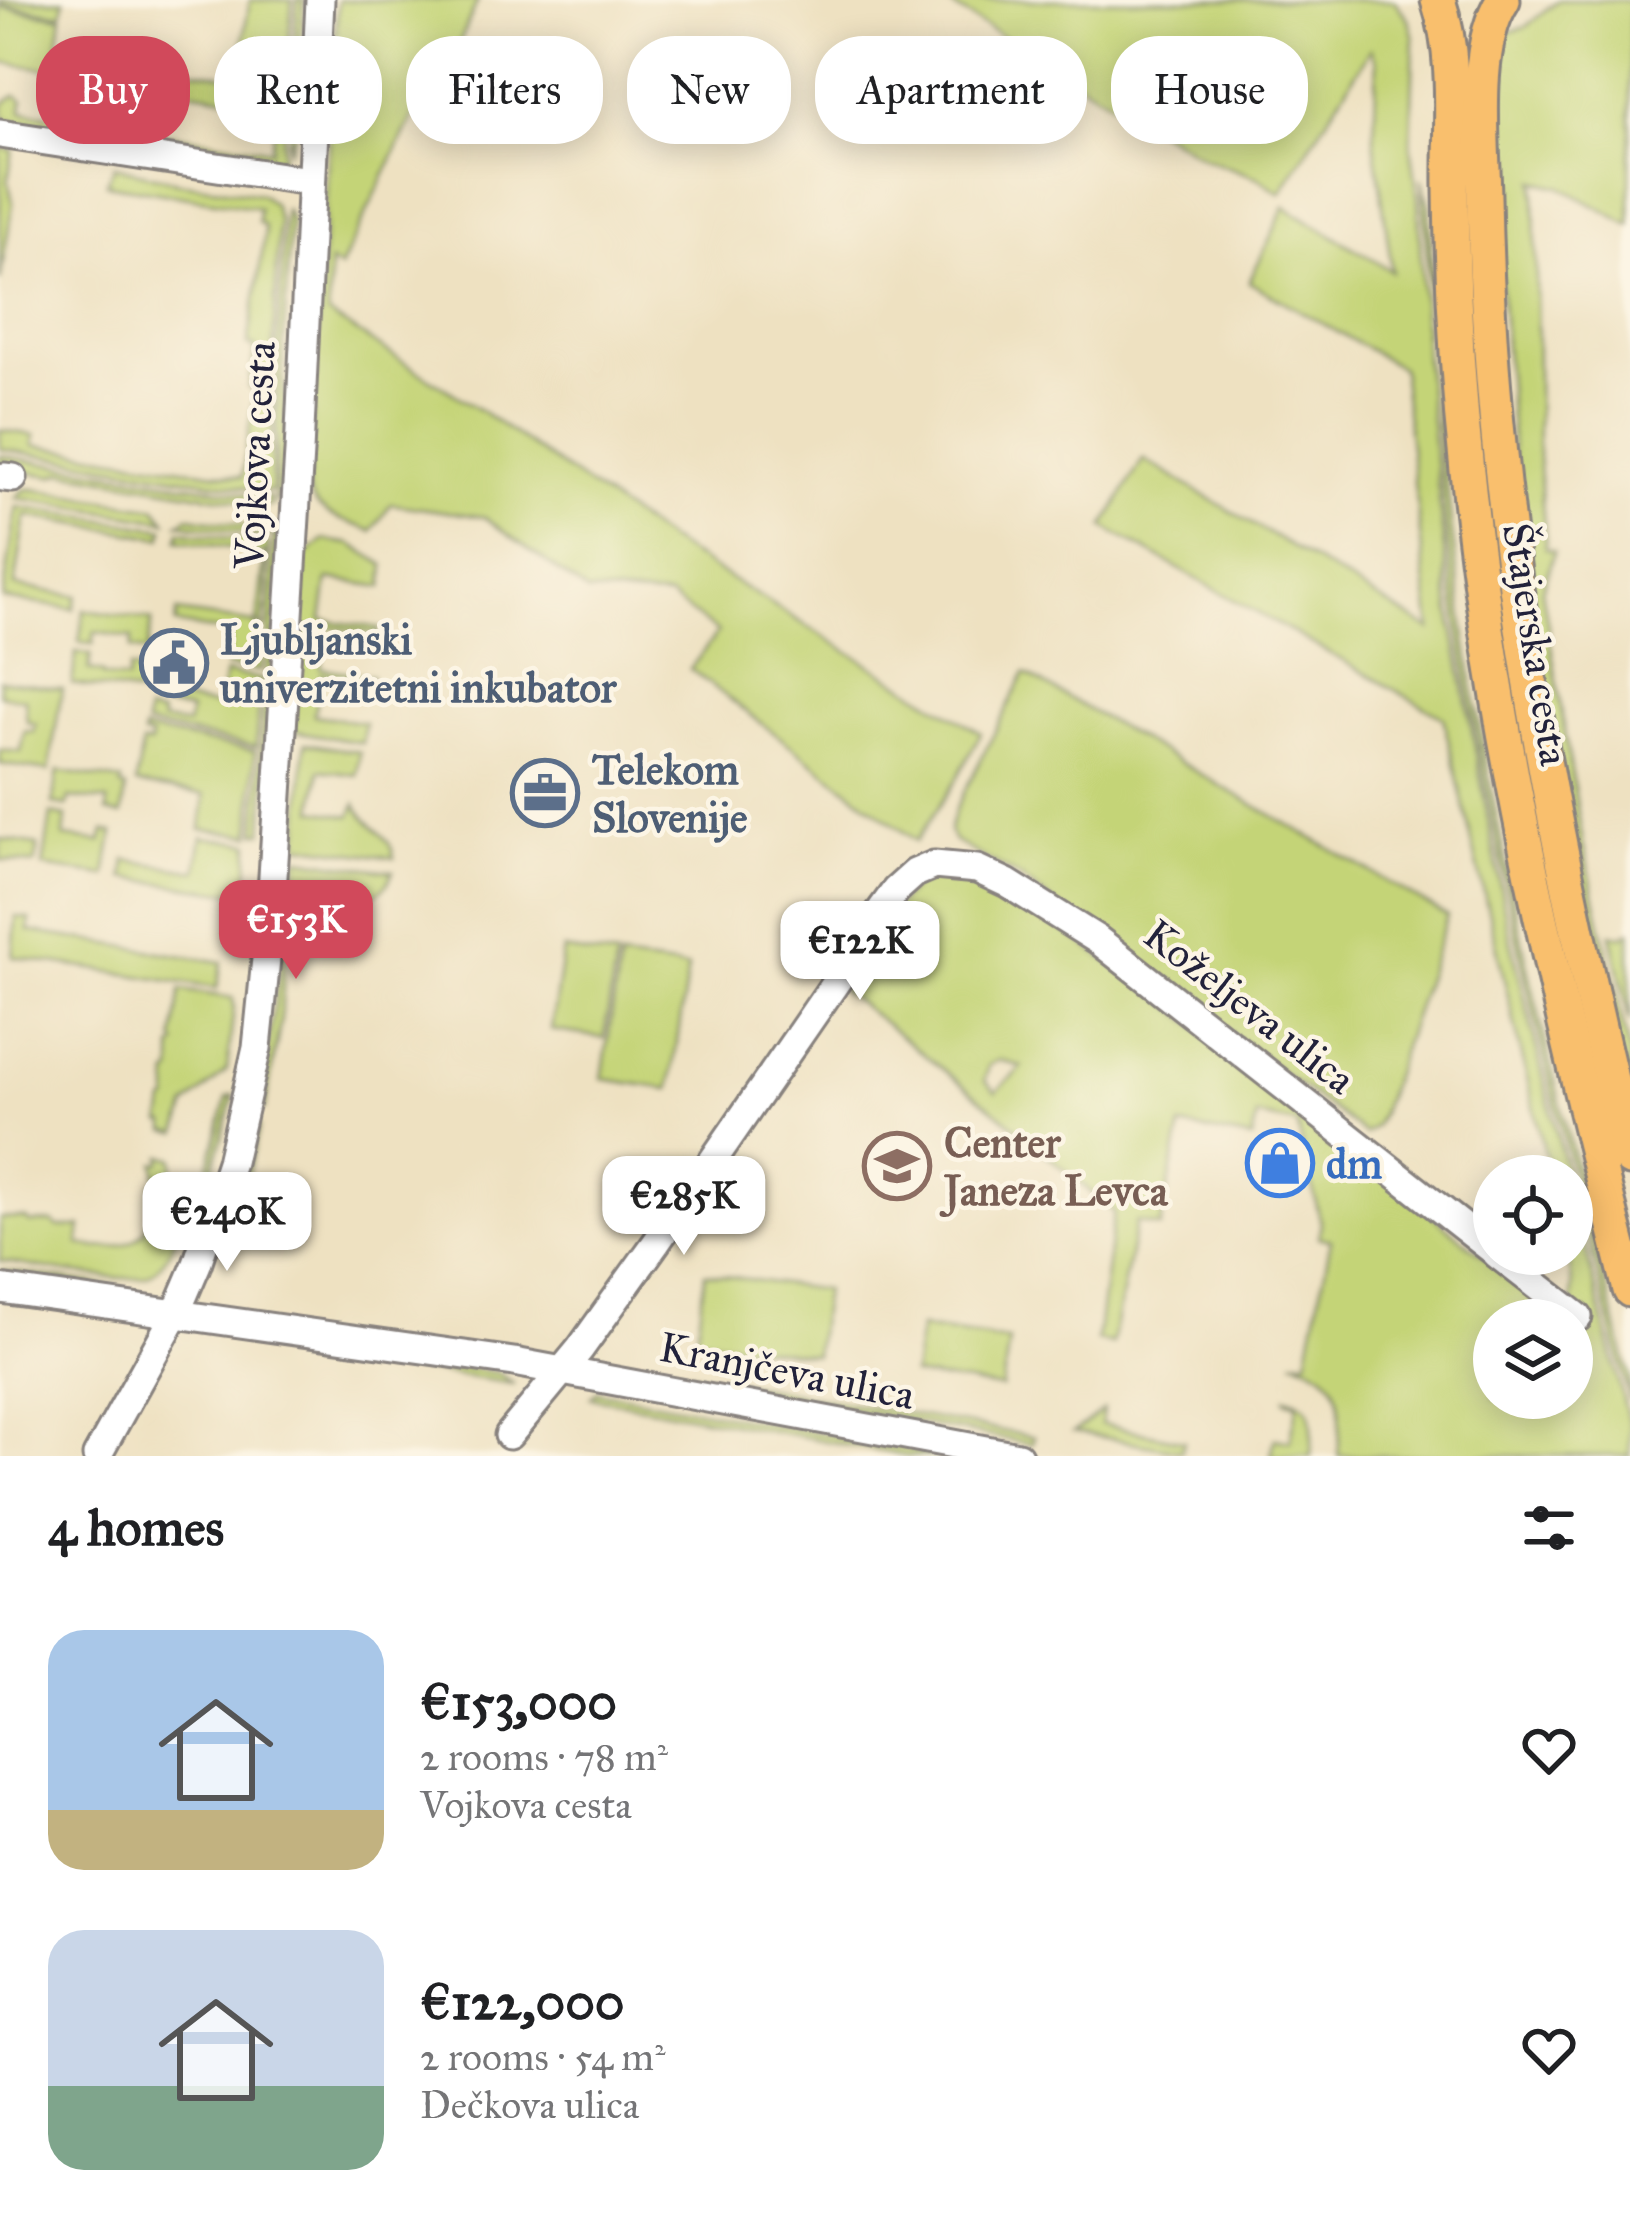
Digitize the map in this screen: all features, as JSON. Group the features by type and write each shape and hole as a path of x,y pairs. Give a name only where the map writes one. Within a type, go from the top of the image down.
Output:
{"main road":[{"name":"Štajerska cesta","path":"1438,0 1450,70 1460,393 1487,631 1537,903 1630,1290"},
{"name":"Štajerska cesta","path":"1503,0 1492,20 1488,43 1483,153 1489,337 1503,503 1549,804 1630,1159"}],"street":[{"name":"Vojkova cesta","path":"97,1456 176,1313 231,1162 261,1015 302,405 320,0"},
{"path":"0,134 309,181"},
{"name":"Koželjeva ulica","path":"561,1371 739,1124 896,890 915,873 934,865 962,865 1007,883 1099,940 1473,1235"},
{"name":"Koželjeva ulica","path":"1524,1275 1555,1299"},
{"name":"Kranjčeva ulica","path":"0,1288 561,1371 1004,1455"},
{"path":"508,1435 561,1371"}],"green space":[{"path":"0,0 64,0 62,14 0,4"},
{"path":"250,0 292,0 289,36 244,36"},
{"path":"297,0 304,0 302,36 295,36"},
{"path":"338,0 478,0 462,36 406,36 406,130 340,268 330,263 328,314 481,411 667,540 981,733 916,841 690,669 718,632 669,597 587,592 484,517 391,504 372,531 334,517 312,499 308,490 329,144 382,144 382,36 336,36"},
{"path":"942,0 1394,0 1409,20 1414,38 1411,145 1425,359 1450,610 1507,924 1562,1155 1545,1155 1443,717 1104,527 1143,459 1431,630 1401,368 1249,282 1285,207 1392,271 1374,139 1377,62 1371,49 1280,193 1259,178 1181,144 1308,144 1308,36 1111,36 1111,102 1087,87 1087,36 1002,36"},
{"path":"1559,0 1630,0 1630,225 1561,187 1535,181 1538,455 1546,549 1554,551 1542,590 1583,844 1630,1057 1630,1120 1521,572 1493,176 1493,108 1503,34 1525,27"},
{"path":"0,7 62,17 59,36 36,36 36,67 0,62"},
{"path":"190,69 214,73 214,95 190,91"},
{"path":"16,95 23,100 22,111 36,113 36,125 4,119 3,104"},
{"path":"190,137 271,150 272,144 283,144 282,158 262,164 147,144 190,144"},
{"path":"0,148 13,150 8,180 13,203 0,281"},
{"path":"114,166 183,183 261,194 273,204 279,221 272,492 0,449 0,430 35,435 34,445 242,477 255,390 249,388 255,347 248,345 265,234 258,222 259,208 106,184"},
{"path":"1422,178 1429,206 1438,377 1461,603 1501,841 1573,1155 1568,1155 1489,804 1455,603"},
{"path":"285,208 291,221 283,363 286,456 276,503 277,351"},
{"path":"0,456 271,498 270,506 63,472 53,476 0,468"},
{"path":"32,489 156,508 166,521 17,498"},
{"path":"17,507 164,529 162,538 26,516 15,586 77,596 74,609 3,599"},
{"path":"189,517 269,529 268,537 179,523"},
{"path":"180,531 268,544 263,628 257,622 265,553 178,540"},
{"path":"274,533 280,542 263,832 256,832"},
{"path":"324,540 351,544 385,565 383,587 328,579 322,620 379,628 378,634 327,627 321,668 372,676 371,681 321,674 314,715 365,723 362,743 294,731 305,554"},
{"path":"84,610 152,620 147,652 131,649 132,638 95,632 93,644 79,642"},
{"path":"177,612 254,623 262,639 260,671 226,666 230,633 175,624"},
{"path":"76,652 91,655 89,670 103,676 127,680 129,669 143,671 140,694 72,684"},
{"path":"225,673 260,679 256,747 146,725 147,712 161,715 162,721 187,725 190,711 163,707 164,698 219,706"},
{"path":"1025,673 1447,916 1381,1113 1365,1134 1018,876 954,841 949,831 955,810"},
{"path":"0,680 62,689 49,771 0,764 0,750 21,752 25,731 34,732 36,724 27,722 25,699 0,695"},
{"path":"144,730 255,751 251,835 201,829 205,795 136,784 142,744 150,744 151,737 143,736"},
{"path":"305,743 360,752 357,775 320,770 314,810 351,816 356,804 388,842 394,858 299,845"},
{"path":"58,771 122,781 121,787 126,788 122,815 107,812 108,801 69,798 67,806 53,804"},
{"path":"51,814 66,817 64,837 101,842 104,831 113,833 106,876 43,867"},
{"path":"202,837 250,843 247,895 124,878 126,860 197,871"},
{"path":"0,839 38,845 35,864 0,860"},
{"path":"287,845 293,845 281,1018 265,1108 258,1110 279,974"},
{"path":"298,858 393,871 377,893 338,898 296,890"},
{"path":"954,872 1010,893 1164,1000 1473,1248 1473,1275 1507,1275 1537,1299 1473,1299 1473,1419 1593,1419 1593,1299 1572,1299 1571,1275 1592,1275 1630,1427 1630,1456 1338,1456 1340,1409 1333,1384 1311,1366 1293,1360 1307,1359 1331,1240 1318,1237 1321,1223 1297,1124 1257,1116 1252,1139 1181,1126 1160,1227 1136,1222 1112,1344 1097,1341 1114,1212 1007,1120 842,990 877,928 916,884","holes":["1000,1060 1022,1067 996,1092 985,1081 989,1065"]},
{"path":"16,917 30,919 29,931 222,962 217,988 13,957"},
{"path":"1630,931 1630,1022 1611,934 1623,936"},
{"path":"563,950 616,958 604,1038 551,1030"},
{"path":"620,959 688,968 670,1089 602,1079"},
{"path":"181,990 233,998 234,1007 227,1070 187,1106 178,1133 166,1131 162,1123 177,1044"},
{"path":"234,1095 207,1189 202,1190 227,1098"},
{"path":"255,1123 259,1127 243,1195 226,1242"},
{"path":"162,1156 174,1158 173,1181 185,1209 167,1255 149,1275 101,1276 0,1261 0,1218 81,1227 79,1244 95,1247 122,1245 138,1237 148,1221 152,1184 157,1181 155,1163 161,1163"},
{"path":"1593,1235 1630,1379 1630,1401 1593,1257"},
{"path":"0,1270 124,1288 122,1292 0,1276"},
{"path":"705,1273 824,1290 815,1355 696,1338"},
{"path":"920,1328 1009,1341 1002,1388 913,1375"},
{"path":"285,1342 498,1373 514,1384 284,1349"},
{"path":"626,1361 1034,1437 1032,1444 620,1367"},
{"path":"597,1391 944,1456 906,1456 591,1397"},
{"path":"1286,1397 1297,1400 1309,1411 1311,1456 1271,1456 1275,1438 1290,1441 1298,1404"},
{"path":"1103,1410 1101,1424 1184,1441 1181,1451 1074,1432"}],"place":[{"name":"Ljubljanski univerzitetni inkubator","path":"174,663"},
{"name":"Telekom Slovenije","path":"545,793"},
{"name":"dm","path":"1280,1163"},
{"name":"Center Janeza Levca","path":"897,1166"}]}
